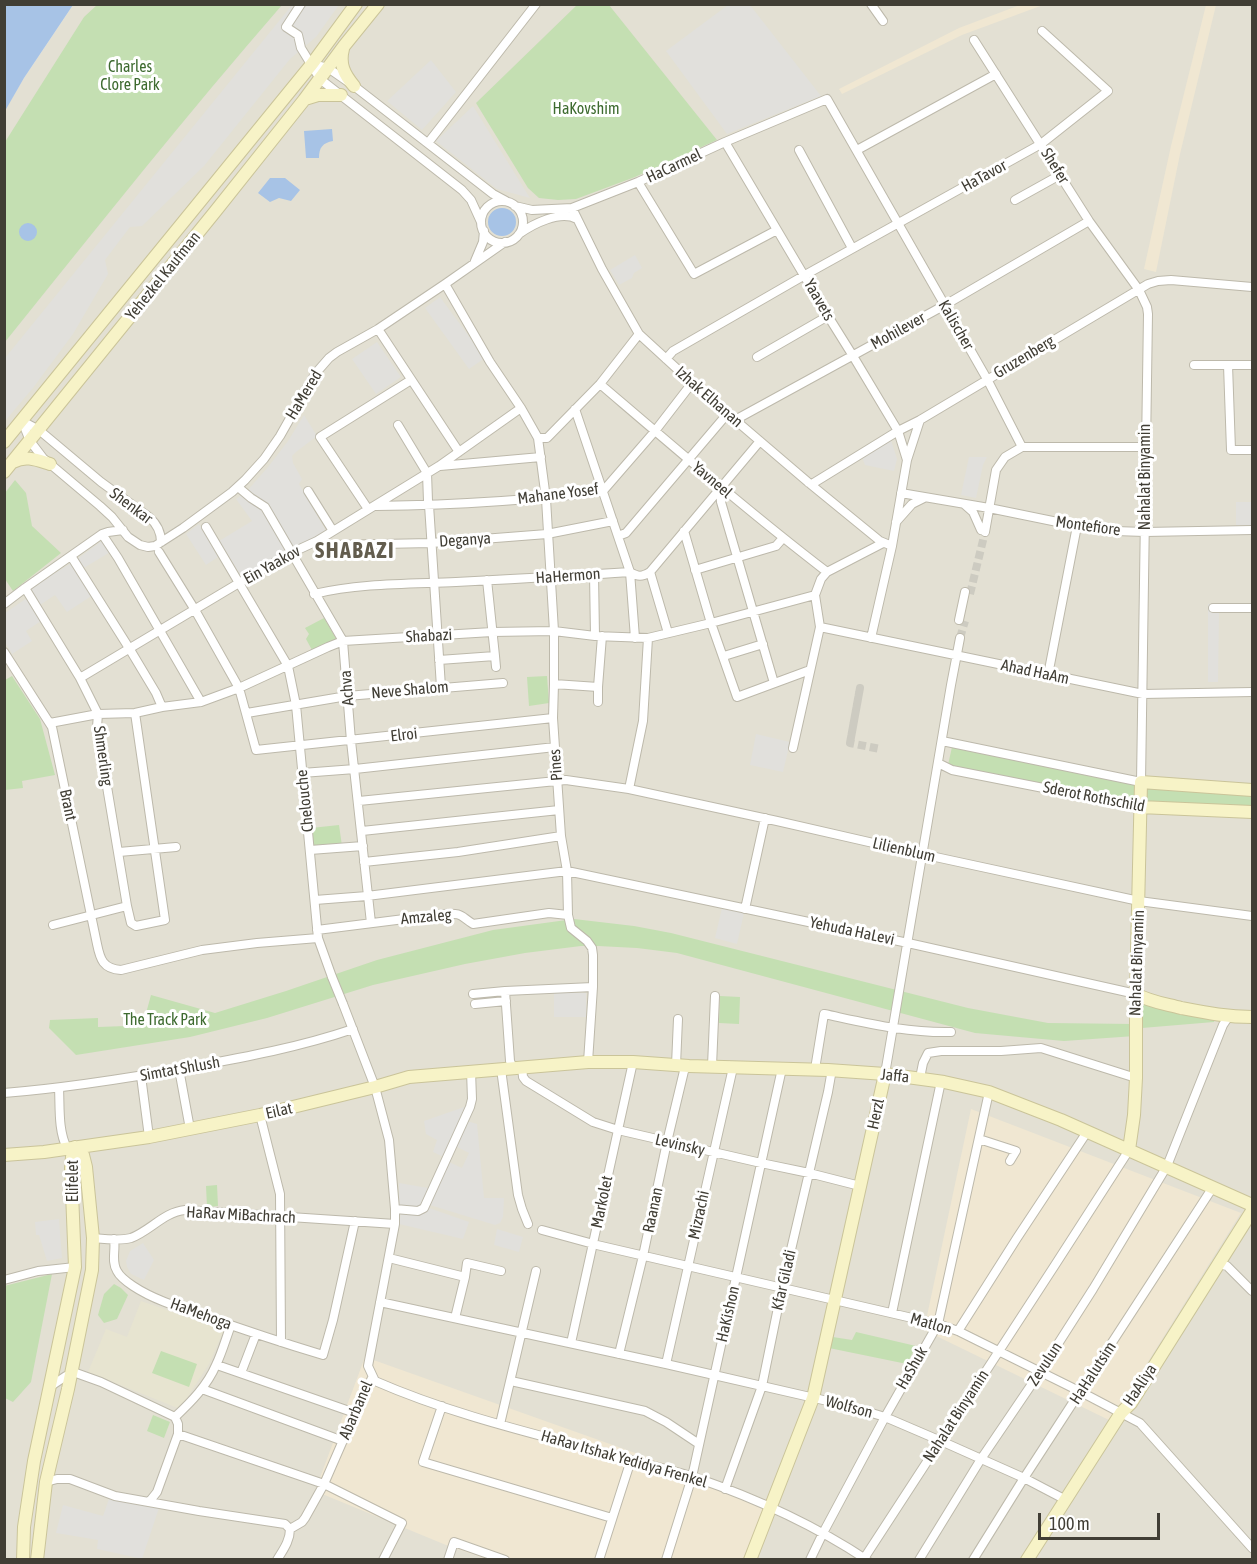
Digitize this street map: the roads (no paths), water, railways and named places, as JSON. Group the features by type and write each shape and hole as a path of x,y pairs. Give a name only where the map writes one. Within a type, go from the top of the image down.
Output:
{"street":[{"path":"301,4 286,27 298,35 301,48 320,79 462,190 471,200 490,239 500,242 510,241 544,220 569,216 577,219"},
{"name":"Yehezkel Kaufman","path":"4,442 312,64 356,4"},
{"name":"Yehezkel Kaufman","path":"8,468 304,100 378,4"},
{"path":"428,143 536,4"},
{"path":"871,4 883,21"},
{"name":"HaTavor","path":"666,358 673,351 852,248 1041,144 1108,91 1042,30"},
{"name":"Shefer","path":"974,40 1089,221 1139,290"},
{"path":"344,46 341,59 343,72 354,86"},
{"path":"312,64 328,68 354,86 494,194 515,206 523,220 519,234"},
{"path":"857,150 996,74"},
{"path":"304,100 318,95 341,95"},
{"name":"Kalischer","path":"827,99 987,379 1022,447"},
{"name":"HaCarmel","path":"515,206 532,210 572,208 638,182 827,99"},
{"name":"Yaavets","path":"725,142 898,432 907,460"},
{"path":"799,150 852,248"},
{"path":"1015,200 1060,175"},
{"path":"638,182 694,274 777,230"},
{"path":"474,264 482,248 484,237 482,215 489,206 498,201 506,201"},
{"name":"Izhak Elhanan","path":"572,208 602,269 639,334 809,483 887,545"},
{"name":"Mohilever","path":"735,420 945,305 1089,221"},
{"name":"HaMered","path":"161,542 238,487 264,459 324,362 337,351 378,329 505,242"},
{"name":"Gruzenberg","path":"809,483 1152,282 1166,280 1252,286"},
{"path":"445,284 490,362 538,438 549,437 600,384 639,334"},
{"name":"Nahalat Binyamin","path":"865,1559 1129,1150 1136,1078 1148,314 1139,290"},
{"path":"757,357 828,316"},
{"path":"378,329 459,452"},
{"path":"1194,365 1252,364"},
{"path":"1228,365 1231,450 1252,450"},
{"path":"371,507 320,437 411,380"},
{"name":"Mahane Yosef","path":"371,507 546,499 603,491 656,431 693,383"},
{"name":"Yavneel","path":"600,384 720,487 828,572"},
{"name":"Ein Yaakov","path":"80,678 239,583 333,531 439,466 521,408"},
{"path":"575,409 630,572 635,638"},
{"path":"618,536 626,533 687,459 728,414"},
{"path":"871,638 887,545 903,493 907,460 920,420"},
{"name":"Shenkar","path":"22,421 39,430 100,482 156,524 161,534 161,542 147,547 128,537 100,506 36,451 22,421"},
{"path":"398,425 427,473 441,687"},
{"name":"Pines","path":"538,438 546,499 554,631 553,718 561,836 567,871 567,915"},
{"path":"668,633 650,572 760,441"},
{"path":"963,504 973,512 983,531 998,465 1005,457 1022,447 1145,447"},
{"path":"8,468 18,460 26,458 50,464"},
{"path":"439,466 541,458"},
{"name":"Achva","path":"238,487 266,507 343,641 351,741 371,922"},
{"path":"720,487 721,502 774,683"},
{"path":"308,491 333,531"},
{"name":"Montefiore","path":"903,493 1077,526 1116,531 1252,530"},
{"path":"895,523 912,504 926,497"},
{"name":"Deganya","path":"316,541 332,545 431,543 547,534 613,521"},
{"path":"156,524 164,528 183,528"},
{"path":"1048,675 1077,526"},
{"name":"Chelouche","path":"206,527 288,666 296,705 317,934 375,1087"},
{"path":"4,604 102,534 108,531 123,530"},
{"path":"684,531 711,623 737,697 810,670"},
{"path":"102,534 201,702"},
{"path":"695,570 776,546 783,538"},
{"path":"793,748 820,627 815,595 821,579 828,572 887,545"},
{"path":"159,552 239,688 247,713"},
{"path":"71,556 129,648 162,707"},
{"name":"HaHermon","path":"314,594 337,588 630,572 637,576 650,572"},
{"path":"594,574 599,636 598,702"},
{"path":"487,580 496,667"},
{"name":"Shmerling","path":"25,588 80,678 98,714 97,727 127,906"},
{"path":"962,621 968,593"},
{"name":"Shabazi","path":"50,723 98,714 135,713 201,702 239,688 343,641 492,632 554,631 648,638 815,595"},
{"path":"1213,608 1252,608"},
{"name":"Ahad HaAm","path":"820,627 1143,694 1252,692"},
{"name":"Herzl","path":"750,1560 813,1398 835,1301 885,1074 958,637"},
{"path":"629,789 643,722 648,638"},
{"path":"724,656 763,644"},
{"name":"Brant","path":"4,652 52,727 90,916 100,958 108,968"},
{"path":"439,660 495,656"},
{"name":"Neve Shalom","path":"247,713 347,696 503,683"},
{"path":"554,684 598,687"},
{"path":"53,925 127,906 131,923 136,926 165,920 135,713"},
{"name":"Elroi","path":"247,713 255,750 553,718"},
{"name":"Sderot Rothschild","path":"942,741 1141,782 1252,790"},
{"path":"302,773 555,747"},
{"name":"Sderot Rothschild","path":"938,763 952,770 1140,807 1252,812"},
{"name":"Lilienblum","path":"359,801 557,781 578,781 629,789 765,818 923,855 1139,901 1252,916"},
{"path":"362,831 559,810"},
{"path":"745,909 765,818"},
{"path":"364,862 458,852 561,836"},
{"path":"310,850 363,846"},
{"path":"119,852 176,847"},
{"name":"Yehuda HaLevi","path":"315,900 367,896 567,871 908,943 1136,994 1156,1002 1232,1017 1252,1017"},
{"name":"Amzaleg","path":"108,968 121,970 202,950 317,934 371,922 456,914 463,916 473,924 549,913 567,915"},
{"path":"567,915 571,928 592,948 593,987 588,1062"},
{"path":"474,994 593,987"},
{"path":"506,991 518,1195 528,1224"},
{"name":"Yehuda HaLevi","path":"1136,994 1156,995 1228,1010 1252,1010"},
{"path":"712,1066 715,996"},
{"path":"475,1004 506,1001"},
{"path":"815,1069 824,1014 893,1029 924,1033 951,1032"},
{"name":"Zevulun","path":"919,1560 981,1459 1093,1289 1167,1166 1223,1025 1227,1019 1232,1017"},
{"name":"Raanan","path":"619,1354 684,1071 678,1019"},
{"name":"Simtat Shlush","path":"4,1093 58,1088 179,1070 257,1055 316,1041 353,1029"},
{"path":"920,1078 928,1053 1041,1048 1136,1078"},
{"name":"Jaffa","path":"512,1068 588,1062 633,1062 815,1069 885,1074 944,1082 989,1092 1167,1166 1252,1205"},
{"name":"Markolet","path":"571,1343 633,1062"},
{"name":"Mizrachi","path":"666,1364 732,1072 729,1066"},
{"name":"Eilat","path":"4,1155 72,1151 149,1137 260,1115 409,1077 512,1068"},
{"name":"Levinsky","path":"512,1068 526,1082 593,1122 667,1142 860,1186"},
{"name":"HaKishon","path":"666,1560 692,1477 781,1073 785,1068"},
{"path":"179,1070 190,1129"},
{"name":"Kfar Giladi","path":"725,1489 762,1386 831,1075 828,1070"},
{"path":"395,1209 418,1211 424,1208 470,1107 471,1071"},
{"path":"141,1076 149,1137"},
{"path":"892,1313 940,1086 944,1082"},
{"name":"Abarbanel","path":"277,1560 290,1535 290,1530 302,1522 324,1485 372,1378 368,1366 395,1224 389,1140 375,1087"},
{"name":"Elifelet","path":"37,1560 46,1482 72,1374 92,1270 93,1238 86,1167 83,1155 72,1151 64,1142 58,1088"},
{"name":"HaShuk","path":"810,1560 885,1417 938,1324 989,1092"},
{"path":"260,1115 280,1194 281,1342"},
{"path":"958,1331 1087,1132"},
{"path":"979,1139 1016,1151 1010,1161"},
{"name":"Elifelet","path":"23,1560 24,1527 34,1461 75,1267 72,1151"},
{"name":"HaHalutsim","path":"973,1560 1213,1187"},
{"name":"HaRav MiBachrach","path":"93,1238 132,1237 180,1210 395,1224"},
{"name":"HaAliya","path":"1028,1560 1121,1413 1131,1403 1252,1211"},
{"name":"HaMehoga","path":"114,1239 116,1269 133,1286 158,1298 231,1325 322,1355 333,1320 355,1221"},
{"name":"Matlon","path":"542,1230 688,1267 938,1324 958,1331 1140,1423 1252,1548"},
{"path":"389,1258 465,1277"},
{"path":"455,1318 467,1263 501,1271"},
{"path":"1219,1264 1227,1266 1252,1291"},
{"path":"4,1280 75,1267"},
{"path":"500,1424 536,1271"},
{"name":"Wolfson","path":"380,1302 845,1405 885,1417 941,1441 1024,1478 1066,1500"},
{"path":"175,1418 201,1389 217,1365 231,1325"},
{"path":"241,1373 256,1334"},
{"path":"217,1365 355,1413"},
{"path":"51,1386 76,1373 175,1418 178,1424 178,1434 157,1492 149,1502"},
{"name":"HaRav Itshak Yedidya Frenkel","path":"372,1378 379,1383 442,1406 692,1477 725,1489 771,1506 823,1533 865,1559"},
{"path":"511,1381 645,1411 699,1444"},
{"path":"201,1389 343,1441"},
{"path":"442,1406 423,1462 612,1518"},
{"path":"178,1434 324,1485 402,1523 383,1560"},
{"path":"599,1560 631,1460"},
{"path":"46,1482 70,1479 116,1496 285,1524 290,1530"},
{"path":"448,1560 454,1542 506,1560"}],"water":[{"path":"5,4 73,5 24,78 5,111"},
{"path":"332,129 333,141 322,146 319,158 306,158 304,131"},
{"path":"270,178 285,178 300,190 291,201 279,198 270,202 258,193"},
{"path":"502,208 512,212 516,222 512,232 502,236 492,232 488,222 492,212"},
{"path":"28,223 34,226 37,232 34,238 28,241 22,238 19,232 22,226"}],"tunnel":[{"path":"970,594 985,532"},
{"path":"960,638 965,621"},
{"path":"850,743 860,688 850,743 880,749"}],"district":[{"name":"SHABAZI","path":"355,551"}],"park label":[{"name":"Charles Clore Park","path":"130,76"},
{"name":"HaKovshim","path":"586,109"},
{"name":"The Track Park","path":"165,1020"}]}
